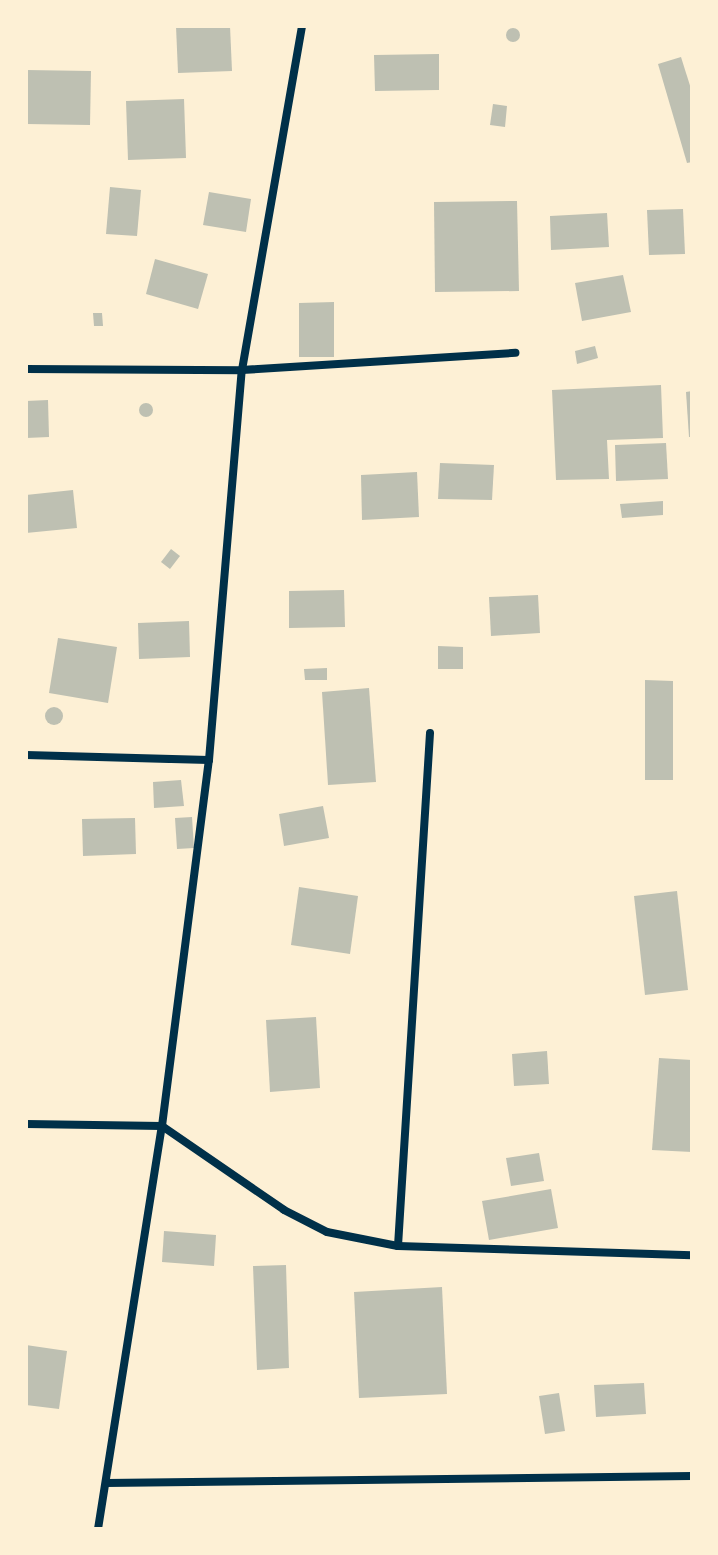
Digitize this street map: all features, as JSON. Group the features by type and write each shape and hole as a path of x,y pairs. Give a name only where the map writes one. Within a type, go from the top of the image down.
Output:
{"street":[{"path":"98,1529 162,1126 209,760 242,370 302,26"},
{"path":"26,369 242,370 515,353"},
{"path":"398,1246 430,733"},
{"path":"26,755 209,760"},
{"path":"26,1124 162,1126 284,1210 327,1232 398,1246 692,1255"},
{"path":"106,1483 692,1476"}],"building":[{"path":"176,26 230,26 232,71 178,73"},
{"path":"513,28 520,35 513,42 506,35"},
{"path":"439,54 439,90 375,91 374,55"},
{"path":"681,57 692,92 692,162 687,163 658,64"},
{"path":"26,70 91,71 90,125 26,124"},
{"path":"184,99 186,158 128,160 126,101"},
{"path":"493,104 507,106 505,127 490,125"},
{"path":"110,187 141,190 137,236 106,234"},
{"path":"209,192 251,199 246,232 203,225"},
{"path":"517,201 519,291 435,292 434,202"},
{"path":"683,209 685,254 649,255 647,210"},
{"path":"607,213 609,247 551,250 550,216"},
{"path":"155,259 208,274 198,309 146,294"},
{"path":"623,275 631,312 582,321 575,283"},
{"path":"334,302 334,357 299,357 299,303"},
{"path":"93,313 102,313 103,326 94,326"},
{"path":"595,346 598,358 577,364 575,351"},
{"path":"661,385 663,438 607,440 609,479 556,480 552,390"},
{"path":"692,391 692,437 689,437 686,392"},
{"path":"48,400 49,437 26,438 26,401"},
{"path":"146,403 153,410 146,417 139,410"},
{"path":"666,443 668,479 616,481 615,445"},
{"path":"440,463 494,465 492,500 438,499"},
{"path":"417,472 419,517 362,520 361,475"},
{"path":"73,490 77,528 26,533 26,495"},
{"path":"663,501 663,515 622,518 620,504"},
{"path":"171,549 180,556 170,569 161,562"},
{"path":"344,590 345,627 289,628 289,591"},
{"path":"538,595 540,633 491,636 489,597"},
{"path":"189,621 190,657 139,659 138,623"},
{"path":"58,638 117,647 108,703 49,693"},
{"path":"438,646 463,647 463,669 438,669"},
{"path":"327,668 327,680 305,680 304,669"},
{"path":"645,680 673,681 673,780 645,780"},
{"path":"369,688 376,782 328,785 322,692"},
{"path":"54,707 63,716 54,725 45,716"},
{"path":"181,780 184,806 154,808 153,782"},
{"path":"323,806 329,838 284,846 279,814"},
{"path":"192,817 194,848 177,849 175,818"},
{"path":"135,818 136,854 83,856 82,819"},
{"path":"299,887 358,896 350,954 291,945"},
{"path":"677,891 688,990 645,995 634,896"},
{"path":"316,1017 320,1088 270,1092 266,1020"},
{"path":"547,1051 549,1084 514,1086 512,1054"},
{"path":"659,1058 692,1060 692,1152 652,1150"},
{"path":"539,1153 544,1181 511,1186 506,1158"},
{"path":"551,1189 558,1228 489,1240 482,1201"},
{"path":"164,1231 216,1235 214,1266 162,1262"},
{"path":"286,1265 289,1368 257,1370 253,1266"},
{"path":"442,1287 447,1394 359,1398 354,1292"},
{"path":"26,1345 67,1351 59,1409 26,1405"},
{"path":"644,1383 646,1414 596,1417 594,1385"},
{"path":"559,1393 565,1431 545,1434 539,1396"}]}
